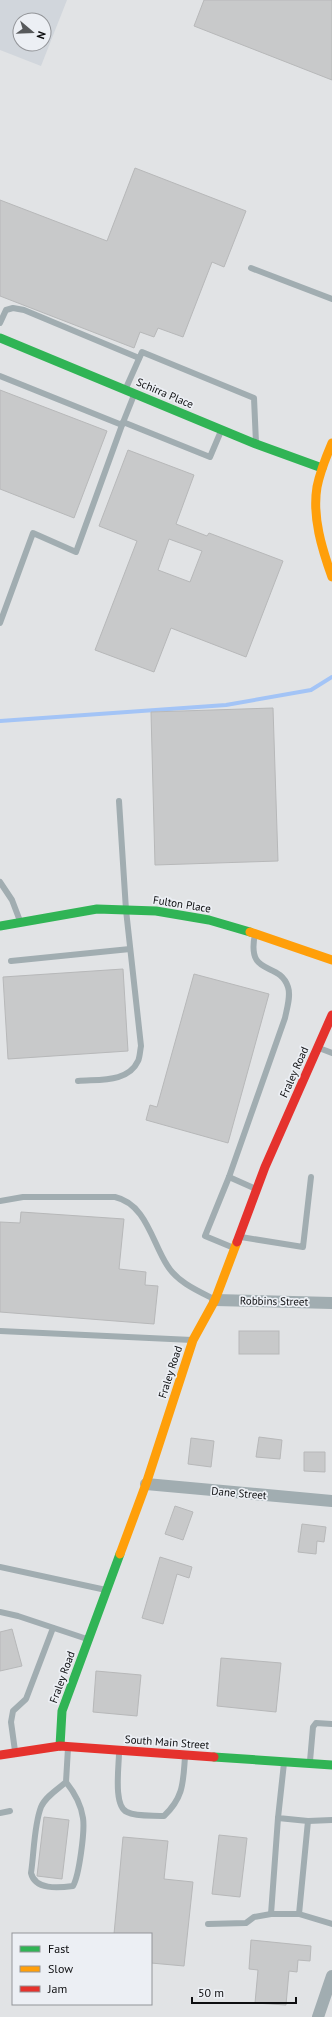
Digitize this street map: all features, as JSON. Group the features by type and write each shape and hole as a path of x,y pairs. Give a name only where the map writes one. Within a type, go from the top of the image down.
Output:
{"street":[{"name":"Schirra Place","path":"0,338 256,444 322,468"},
{"path":"332,443 322,468 316,502 322,552 332,577"},
{"name":"Fulton Place","path":"0,926 97,909 164,912 210,920 255,933 332,960"},
{"name":"Fraley Road","path":"65,1746 62,1711 146,1484 193,1340 215,1300 257,1189 332,1015"},
{"name":"Robbins Street","path":"215,1300 332,1303"},
{"name":"Dane Street","path":"146,1484 332,1501"},
{"name":"South Main Street","path":"0,1755 65,1746 332,1765"},
{"path":"318,2017 332,1979"}],"lane":[{"path":"251,268 332,298"},
{"path":"0,323 6,310 13,308 24,310 139,358"},
{"path":"125,389 142,352 254,398 256,444"},
{"path":"0,376 210,457 221,429"},
{"path":"0,623 33,534 76,552 122,424 135,394"},
{"path":"78,1081 122,1076 129,1073 138,1061 141,1046 126,910 119,801"},
{"path":"0,882 12,900 21,923"},
{"path":"235,1248 205,1236 229,1177 285,1018 289,998 288,986 280,976 263,966 254,958 252,948 255,933"},
{"path":"11,961 130,949"},
{"path":"318,1047 332,1053"},
{"path":"229,1177 257,1189"},
{"path":"239,1237 303,1247 311,1177"},
{"path":"0,1201 23,1197 115,1197 124,1199 146,1221 167,1266 189,1286 215,1300"},
{"path":"0,1331 193,1340"},
{"path":"0,1567 107,1590"},
{"path":"0,1612 89,1639"},
{"path":"15,1752 10,1722 13,1711 26,1699 53,1628"},
{"path":"309,1764 314,1727 316,1723 332,1724"},
{"path":"65,1746 66,1782 74,1792 83,1819 78,1873 73,1886 39,1885 33,1880 32,1873 42,1806 47,1799 66,1782"},
{"path":"119,1750 118,1798 121,1809 128,1813 164,1816 178,1800 182,1789 185,1755"},
{"path":"271,1914 278,1818 284,1762"},
{"path":"0,1813 10,1811"},
{"path":"278,1818 308,1821 332,1820"},
{"path":"299,1914 308,1821"},
{"path":"208,1924 246,1923 254,1918 271,1914 299,1914 332,1924"}],"shaded area":[{"path":"0,0 67,0 52,38 52,12 12,12 12,52 47,52 41,66 0,50"}],"building":[{"path":"204,0 332,0 332,80 194,26"},
{"path":"135,168 246,211 224,267 212,262 183,337 158,328 154,337 140,332 134,348 0,296 0,200 107,241"},
{"path":"0,390 107,431 74,518 0,489"},
{"path":"128,450 194,475 176,524 207,536 209,533 283,561 246,657 171,628 154,672 95,650 137,541 99,526","holes":["169,539 202,551 190,582 158,570"]},
{"path":"273,708 278,861 155,865 151,712"},
{"path":"123,969 128,1051 8,1059 3,977"},
{"path":"194,974 269,994 228,1143 146,1120 150,1105 157,1107"},
{"path":"21,1212 124,1219 119,1269 146,1272 145,1285 158,1286 154,1324 0,1312 0,1222 20,1223"},
{"path":"239,1331 279,1331 279,1354 239,1354"},
{"path":"259,1437 282,1440 280,1459 256,1457"},
{"path":"191,1438 214,1441 211,1467 188,1464"},
{"path":"304,1452 325,1452 325,1472 304,1471"},
{"path":"175,1506 193,1512 183,1540 165,1534"},
{"path":"302,1524 326,1527 324,1542 317,1541 316,1554 298,1552"},
{"path":"160,1557 192,1567 189,1578 177,1574 163,1624 142,1618"},
{"path":"12,1629 22,1666 0,1671 0,1632"},
{"path":"221,1658 281,1663 276,1712 217,1706"},
{"path":"96,1671 141,1675 137,1716 93,1712"},
{"path":"44,1817 69,1820 62,1879 37,1876"},
{"path":"219,1835 247,1838 240,1897 212,1894"},
{"path":"123,1837 168,1841 164,1879 193,1882 184,1966 152,1963 152,1933 114,1933"},
{"path":"251,1940 311,1946 310,1961 298,1960 297,1972 289,1971 286,2005 255,2003 258,1970 249,1969"}],"waterway":[{"path":"0,721 226,705 311,690 332,677"}],"traffic: fast":[{"path":"0,338 256,444 322,468"},
{"path":"0,926 97,909 156,911 209,920 250,932"},
{"path":"60,1746 62,1711 120,1554"},
{"path":"214,1757 332,1765"}],"traffic: slow":[{"path":"332,443 320,476 316,498 319,533 332,577"},
{"path":"250,932 332,960"},
{"path":"120,1554 146,1484 193,1340 215,1300 237,1242"}],"traffic: jam":[{"path":"237,1242 265,1167 332,1015"},
{"path":"0,1755 60,1746 214,1757"}]}
